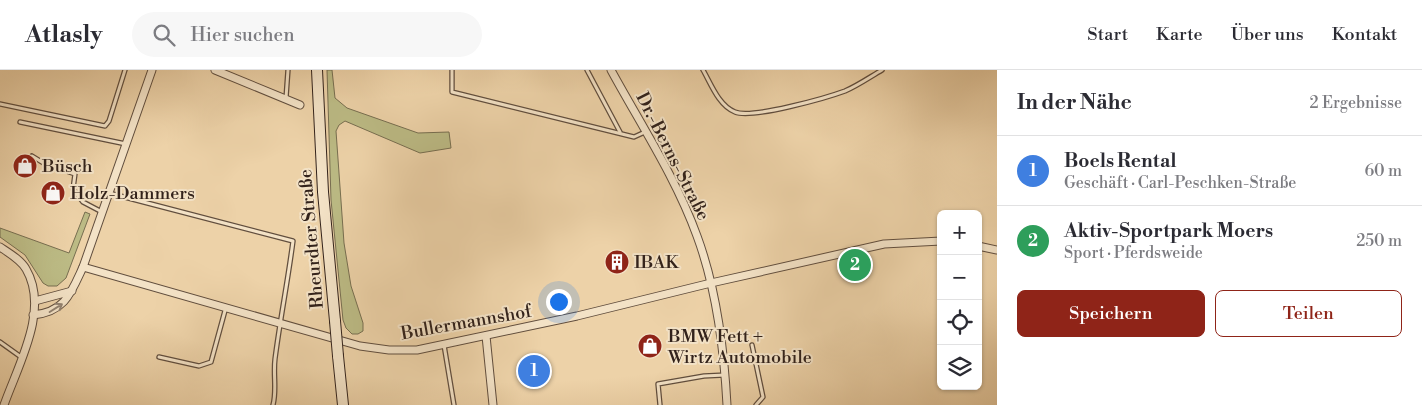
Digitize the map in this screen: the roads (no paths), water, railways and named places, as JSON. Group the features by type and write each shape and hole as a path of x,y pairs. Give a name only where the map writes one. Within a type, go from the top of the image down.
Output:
{"main road":[{"name":"Rheurdter Straße","path":"317,70 323,192 342,405"}],"street":[{"path":"33,316 54,311 63,304 72,291 152,70"},
{"name":"Dr.-Berns-Straße","path":"611,70 679,192 698,237 711,283 724,350 727,405"},
{"path":"220,71 300,105"},
{"name":"Bullermannshof","path":"82,267 360,346 389,350 417,350 486,336 884,244 937,241"},
{"path":"0,247 25,268 33,284 35,301 33,316 21,357 4,405"},
{"path":"982,247 997,250"},
{"path":"35,301 72,291"},
{"path":"486,336 494,405"}],"lane":[{"path":"0,104 105,126 109,122 125,70"},
{"path":"286,99 288,70"},
{"path":"452,70 452,92 634,137 645,132"},
{"path":"587,70 620,133"},
{"path":"703,70 723,104 735,112 745,114 779,109 845,91 882,70"},
{"path":"20,122 126,144"},
{"path":"32,156 45,164 75,174 73,189 83,202 92,209 102,212"},
{"path":"109,193 294,241 275,361 274,384 276,392 273,405"},
{"path":"159,357 199,366 211,362 226,307"},
{"path":"444,344 454,405"},
{"path":"0,345 21,357"},
{"path":"752,345 763,397 756,405"},
{"path":"660,405 658,384 704,376 725,375"}],"place":[{"name":"Büsch","path":"25,166"},
{"name":"Holz-Dammers","path":"53,193"},
{"name":"IBAK","path":"617,262"},
{"name":"Aktiv-Sportpark Moers","path":"855,265"},
{"name":"BMW Fett + Wirtz Automobile","path":"650,346"},
{"name":"Boels Rental","path":"534,371"}]}
